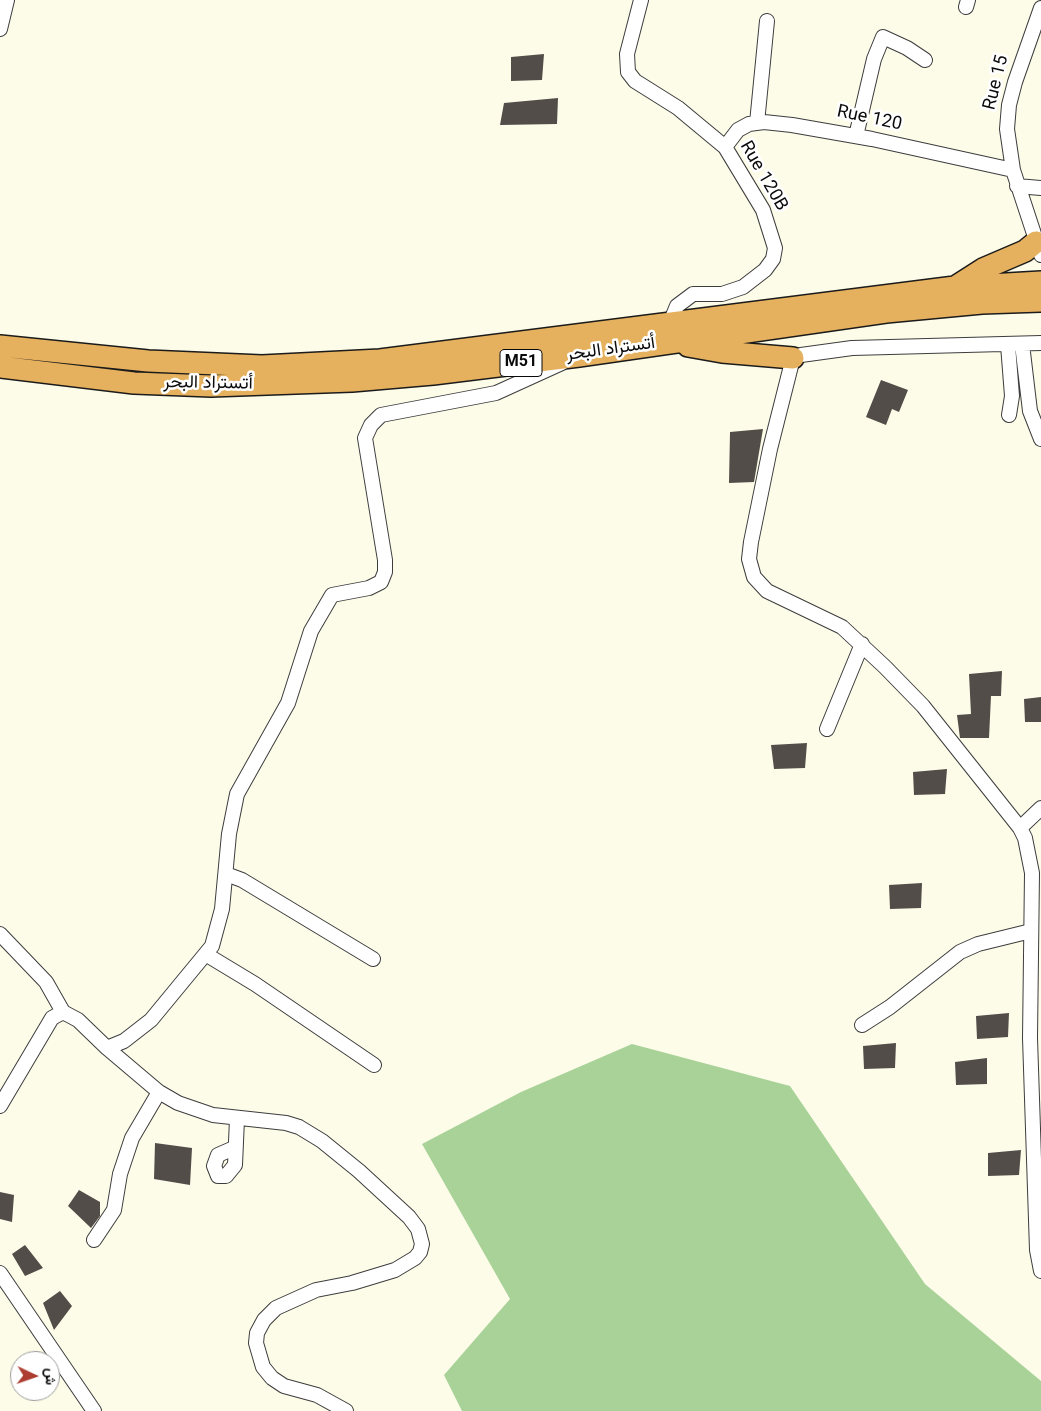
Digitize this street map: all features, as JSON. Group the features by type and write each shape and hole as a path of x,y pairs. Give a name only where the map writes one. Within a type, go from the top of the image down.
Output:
{"highway":[{"path":"955,287 983,269 1024,251 1038,249"},
{"name":"أتستراد البحر","path":"0,367 134,383 211,386 272,386 433,374 579,356 670,333 955,287 1041,282"},
{"name":"أتستراد البحر","path":"0,346 148,361 262,366 380,360 982,303 1041,301"},
{"path":"670,333 722,352 793,358"}],"street":[{"path":"0,29 7,0"},
{"name":"Rue 120B","path":"641,0 627,54 628,72 635,82 678,108 724,147 763,210 775,248 772,259 765,270 744,287 722,294 693,294 684,299 677,306 670,333"},
{"name":"Rue 15","path":"1038,249 1017,186 1007,129 1009,105 1015,82 1041,8"},
{"path":"757,123 767,21"},
{"path":"856,136 874,59 883,37 907,48 925,60"},
{"name":"Rue 120","path":"724,147 738,130 749,124 792,125 856,136 1013,170"},
{"path":"1017,186 1041,188"},
{"path":"1041,342 852,348 801,355 793,358 770,449 749,559 754,577 768,591 842,627 862,644 923,706 1020,828 1029,852 1032,873 1031,932 1036,960 1037,1241 1041,1271"},
{"path":"1009,415 1015,344"},
{"path":"1015,344 1030,411 1041,439"},
{"path":"107,1048 124,1041 151,1020 177,987 207,955 218,928 226,874 229,834 237,794 288,703 306,645 322,608 332,594 369,588 381,582 385,572 382,537 365,438 371,425 380,415 496,392 579,356"},
{"path":"827,728 862,644"},
{"path":"1020,828 1041,808"},
{"path":"226,874 242,880 373,959"},
{"path":"862,1025 890,1007 960,952 978,944 1031,932"},
{"path":"0,934 46,982 64,1012 78,1020 107,1048 159,1092 197,1112 237,1119 286,1123 310,1133 344,1158 409,1217 421,1236 420,1252 407,1265 385,1274 316,1290 294,1298 276,1308 264,1320 257,1332 258,1354 263,1367 272,1378 284,1386 317,1395 346,1411"},
{"path":"207,955 255,984 374,1065"},
{"path":"0,1106 52,1018 64,1012"},
{"path":"94,1240 114,1210 120,1174 132,1138 159,1092"},
{"path":"234,1148 237,1119"},
{"path":"0,1273 94,1411"}],"green space":[{"path":"632,1044 790,1086 925,1284 1041,1381 1041,1411 462,1411 444,1375 510,1299 422,1144 521,1092"}],"building":[{"path":"544,54 542,80 511,81 511,57"},
{"path":"558,98 557,124 500,125 504,103"},
{"path":"881,380 908,390 899,412 892,409 886,425 866,417"},
{"path":"763,429 754,482 729,483 730,432"},
{"path":"1002,671 1001,696 991,696 989,738 960,738 957,715 971,714 969,674"},
{"path":"1041,697 1041,722 1025,722 1024,699"},
{"path":"807,743 805,768 774,769 771,745"},
{"path":"947,769 945,794 914,795 913,772"},
{"path":"922,883 921,908 890,909 889,885"},
{"path":"1009,1013 1008,1037 977,1039 976,1016"},
{"path":"896,1043 895,1068 864,1069 863,1046"},
{"path":"987,1058 987,1084 956,1085 955,1062"},
{"path":"155,1143 192,1148 190,1185 154,1179"},
{"path":"1021,1150 1019,1175 988,1176 988,1153"},
{"path":"79,1190 100,1202 100,1216 91,1228 68,1206"},
{"path":"0,1192 14,1195 12,1222 0,1219"},
{"path":"25,1245 43,1268 25,1276 12,1254"},
{"path":"60,1291 72,1306 54,1330 43,1303"}]}
